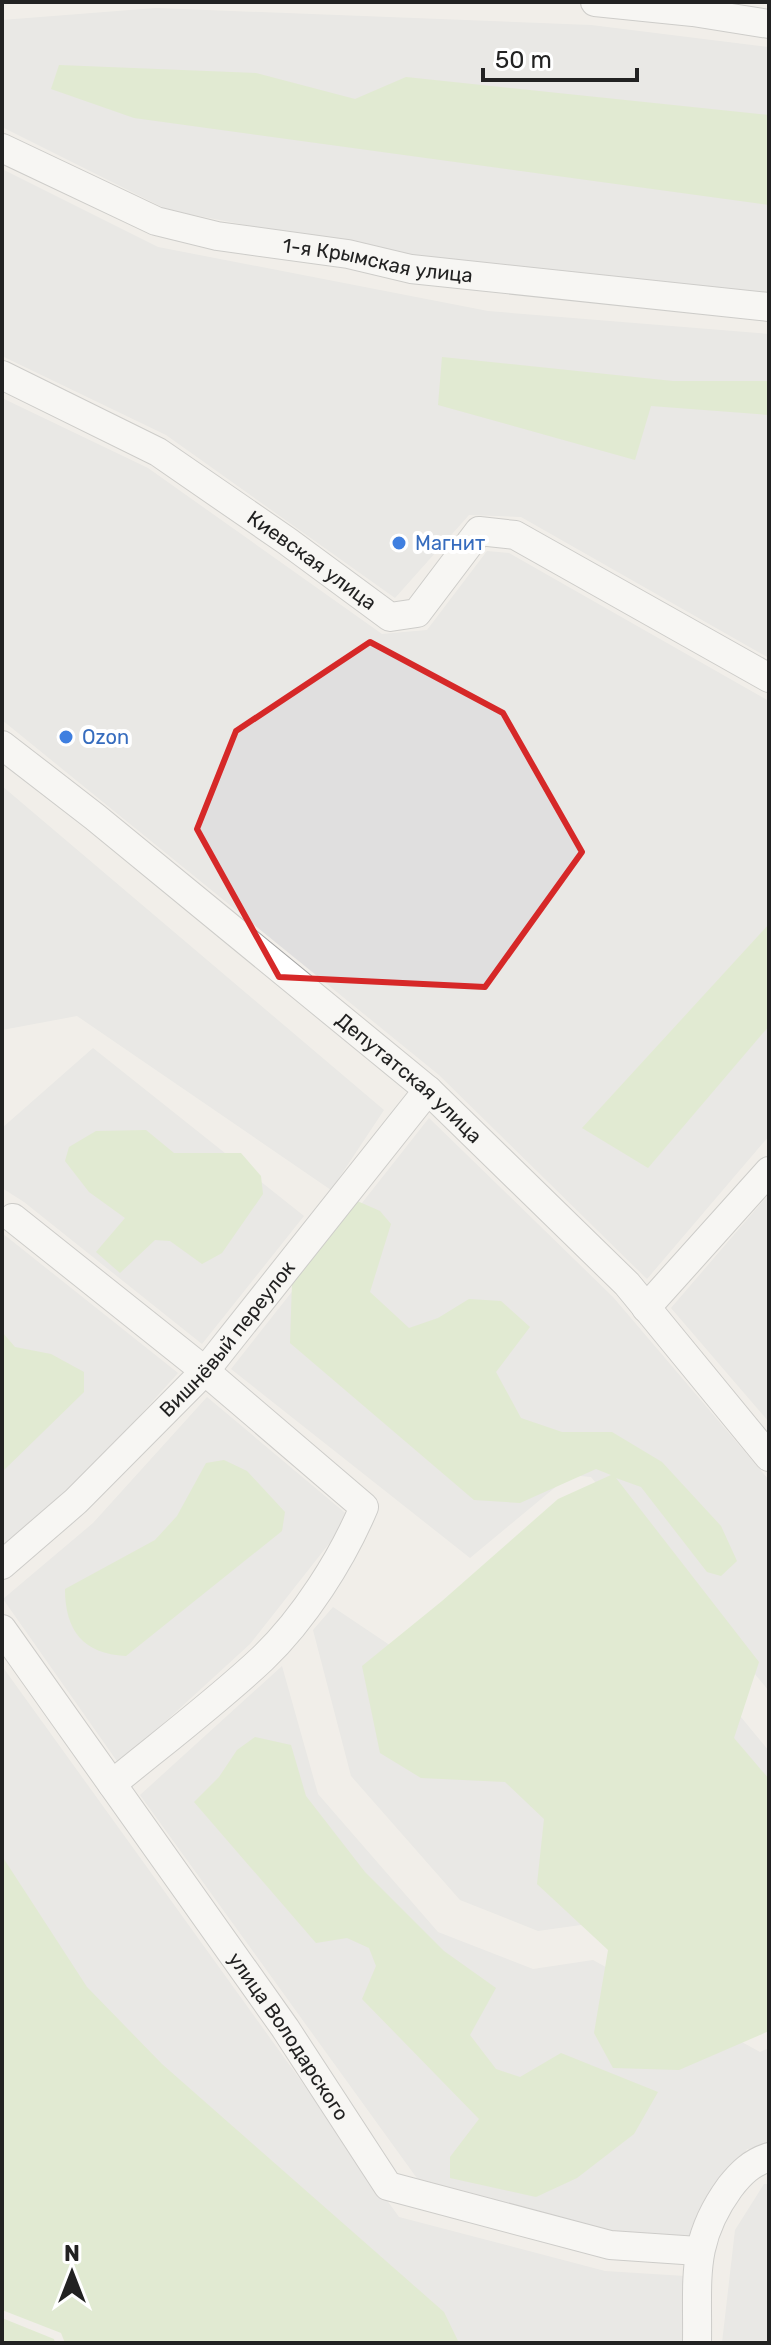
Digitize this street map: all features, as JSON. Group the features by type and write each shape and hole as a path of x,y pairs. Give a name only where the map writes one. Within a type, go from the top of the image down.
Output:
{"street":[{"path":"595,2 623,3 769,24"},
{"name":"1-я Крымская улица","path":"2,148 156,221 217,236 348,254 411,269 769,307"},
{"name":"Киевская улица","path":"2,375 158,452 390,617 417,613 479,531 515,535 769,678"},
{"name":"Депутатская улица","path":"2,745 95,817 428,1090 627,1284 769,1457"},
{"name":"Вишнёвый переулок","path":"2,1565 76,1501 205,1371 428,1090"},
{"path":"646,1308 769,1171"},
{"path":"13,1218 205,1371 364,1507 347,1547 299,1616 264,1658 112,1784"},
{"name":"улица Володарского","path":"2,1629 285,2028 388,2186 610,2245 698,2251"},
{"path":"697,2343 698,2251 709,2221 751,2164 769,2157"}],"highlighted area":[{"path":"370,642 503,713 582,852 485,987 279,977 197,829 236,731"}],"shaded area":[{"path":"156,8 591,25 769,47 769,296 495,273 168,210 2,127 2,20"},
{"path":"2,169 158,247 488,311 769,334 769,658 521,517 469,515 395,598 166,435 2,356"},
{"path":"2,398 148,468 382,634 427,630 487,551 509,553 769,701 769,1136 647,1279 439,1075 2,720"},
{"path":"2,786 384,1110 331,1190 77,1016 2,1030"},
{"path":"93,1048 304,1216 202,1344 24,1202 2,1188 2,1128"},
{"path":"429,1118 613,1297 769,1480 769,1691 591,1477 570,1475 470,1558 231,1369"},
{"path":"769,1194 769,1422 671,1308"},
{"path":"2,1233 178,1373 66,1497 2,1551"},
{"path":"207,1397 350,1517 250,1644 119,1764 3,1599 93,1523"},
{"path":"577,1518 769,1751 769,2011 602,1922 538,1931 460,1900 351,1776 313,1630 333,1607 403,1654"},
{"path":"2,1666 399,2217 605,2271 685,2276 682,2343 214,2343 2,2088"},
{"path":"282,1666 318,1794 438,1932 533,1969 593,1960 760,2052 769,2048 769,2146 747,2149 692,2239 612,2234 424,2188 140,1795"},
{"path":"764,2184 769,2184 769,2343 722,2343 735,2230"}],"green space":[{"path":"59,65 256,73 355,99 406,77 769,115 769,205 134,118 51,89"},
{"path":"442,357 673,381 769,381 769,415 651,406 635,460 438,405"},
{"path":"769,924 769,1026 648,1168 582,1128"},
{"path":"146,1130 174,1153 241,1153 261,1176 263,1194 222,1253 202,1264 170,1241 155,1240 120,1273 96,1252 125,1218 89,1192 65,1161 69,1147 96,1131"},
{"path":"355,1200 380,1211 391,1224 370,1292 409,1328 438,1318 469,1299 501,1301 530,1327 496,1372 521,1418 562,1432 612,1432 662,1462 721,1526 737,1561 721,1576 707,1572 641,1487 616,1478 759,1662 734,1738 769,1779 769,2031 679,2070 613,2068 594,2033 608,1950 537,1884 544,1819 505,1782 421,1778 380,1753 362,1666 442,1601 558,1499 611,1475 596,1469 520,1503 474,1500 290,1343 292,1283"},
{"path":"2,1332 15,1347 51,1354 84,1372 84,1392 2,1472"},
{"path":"224,1460 247,1471 285,1512 282,1531 126,1656 88,1645 79,1637 68,1616 65,1589 155,1540 177,1516 206,1463"},
{"path":"255,1737 291,1745 306,1796 365,1872 444,1951 496,1988 470,2035 496,2069 520,2077 561,2053 658,2092 634,2134 577,2178 536,2197 450,2178 450,2157 479,2119 362,1999 376,1966 369,1948 347,1938 316,1943 194,1802 219,1777 237,1750"},
{"path":"2,1856 87,1987 162,2064 444,2312 459,2343 65,2343 61,2333 2,2310"},
{"path":"2,2318 54,2339 55,2343 2,2343"}],"place":[{"name":"Магнит","path":"399,543"},
{"name":"Ozon","path":"66,737"}]}
